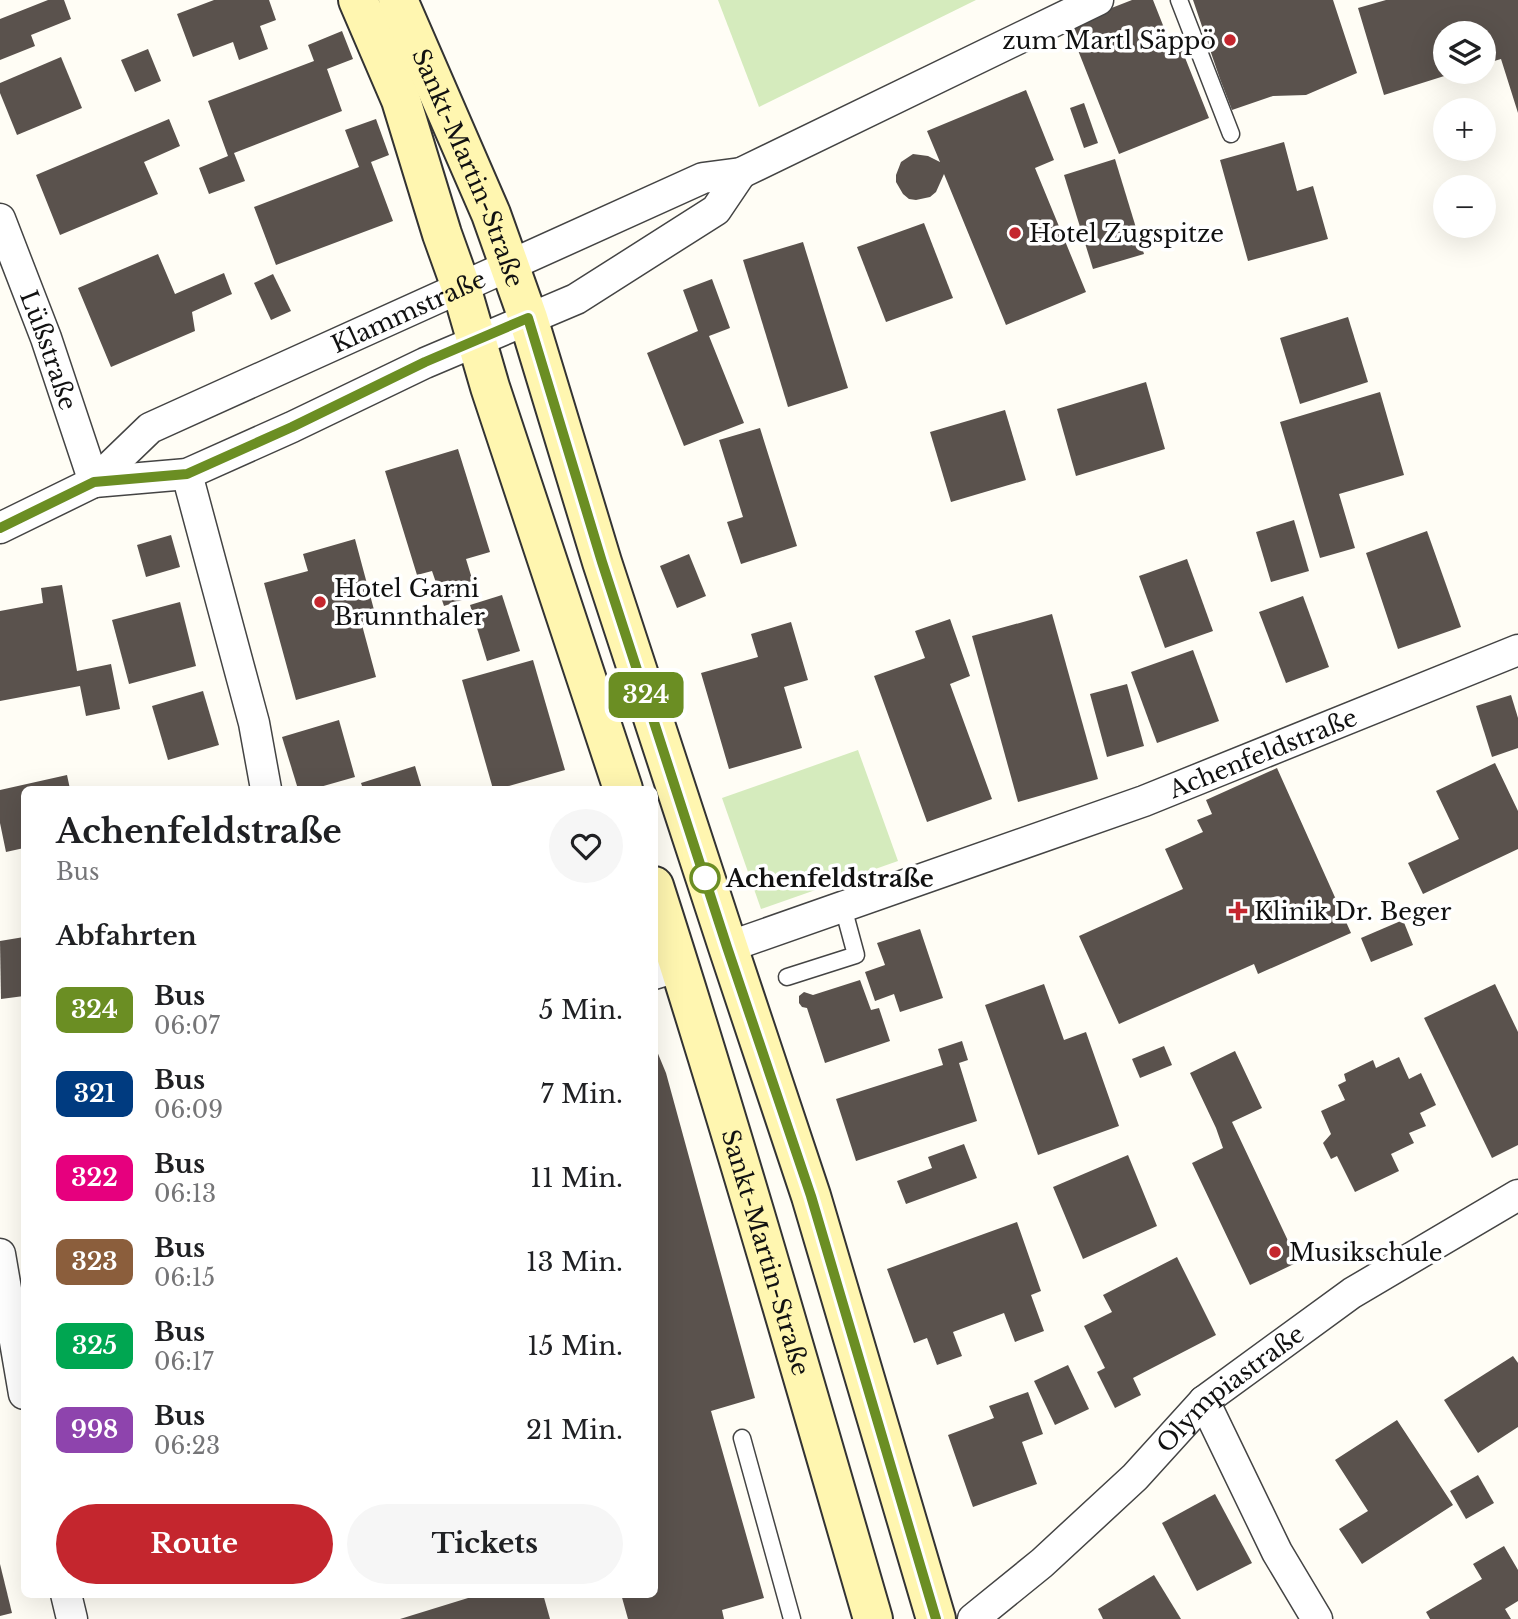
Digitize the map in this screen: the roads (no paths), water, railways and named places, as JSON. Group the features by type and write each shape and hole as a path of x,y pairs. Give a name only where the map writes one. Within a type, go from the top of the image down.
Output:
{"main road":[{"name":"Sankt-Martin-Straße","path":"358,0 401,100 499,413 622,786"},
{"name":"Sankt-Martin-Straße","path":"398,0 491,214 528,318 584,506 811,1196 936,1619"},
{"name":"Sankt-Martin-Straße","path":"658,912 667,970 791,1335 873,1619"}],"street":[{"name":"Klammstraße","path":"0,528 94,482 150,428 703,178 741,173 1098,0"},
{"name":"Klammstraße","path":"94,482 187,474 292,427 425,362 576,299 716,210 741,173"},
{"name":"Lüßstraße","path":"0,219 46,338 94,482"},
{"path":"187,474 254,723 265,786"},
{"name":"Achenfeldstraße","path":"727,947 1144,801 1518,650"},
{"name":"Olympiastraße","path":"973,1619 1042,1563 1135,1478 1204,1401 1352,1293 1518,1195"},
{"path":"7,1266 21,1371"},
{"path":"1204,1401 1277,1552 1317,1619"},
{"path":"67,1598 72,1619"}],"lane":[{"path":"1179,0 1231,134"},
{"path":"787,977 856,955 843,907"},
{"path":"742,1438 792,1619"}],"place":[{"name":"zum Martl Säppö","path":"1230,40"},
{"name":"Hotel Zugspitze","path":"1015,233"},
{"name":"Hotel Garni Brunnthaler","path":"320,602"},
{"name":"Achenfeldstraße","path":"705,878"},
{"name":"Klinik Dr. Beger","path":"1238,911"},
{"name":"Musikschule","path":"1275,1252"}]}
